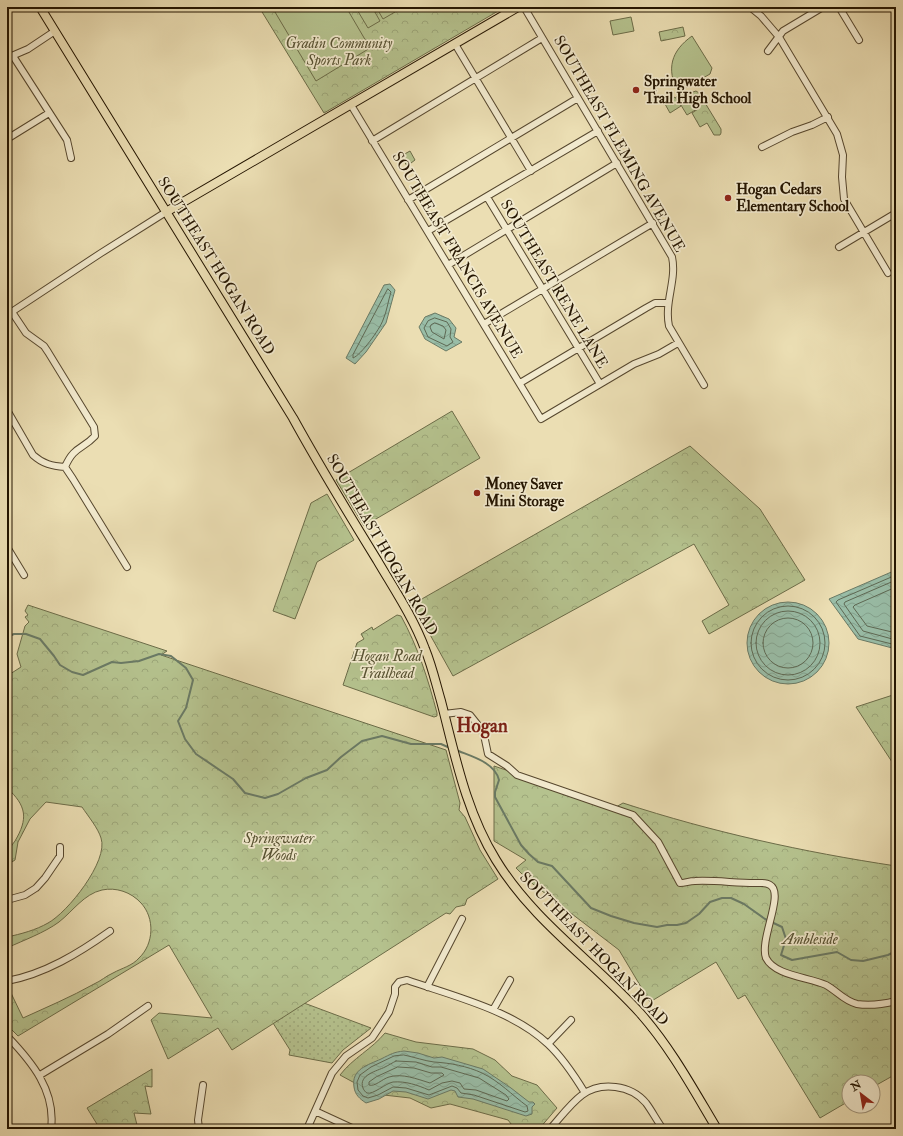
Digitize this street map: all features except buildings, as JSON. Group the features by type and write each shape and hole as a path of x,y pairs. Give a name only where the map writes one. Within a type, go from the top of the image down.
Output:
{"main road":[{"name":"SOUTHEAST HOGAN ROAD","path":"40,7 294,418 331,486 408,612 429,658 475,819 500,868 517,891 543,919 624,996 649,1023 666,1046 717,1129"},
{"path":"166,212 518,7"}],"street":[{"name":"SOUTHEAST FLEMING AVENUE","path":"524,7 669,250 674,264 673,280 668,303 667,318 669,326 704,385"},
{"path":"750,7 761,16 779,37 837,134 843,155 842,177 844,199 888,274"},
{"path":"768,51 783,31 823,7"},
{"path":"839,7 858,40"},
{"path":"55,32 28,49 10,57 67,140 71,158"},
{"path":"372,141 542,38"},
{"path":"455,44 531,171"},
{"path":"408,200 578,98"},
{"name":"SOUTHEAST FRANCIS AVENUE","path":"351,105 541,419 600,384"},
{"path":"7,140 49,113"},
{"path":"762,147 792,132 812,125 828,117"},
{"path":"428,231 598,131"},
{"path":"448,265 617,163"},
{"name":"SOUTHEAST RENE LANE","path":"487,196 600,384"},
{"path":"65,467 73,452 90,442 95,436 94,427 44,346 26,333 10,313 166,212"},
{"path":"839,247 896,213"},
{"path":"484,324 653,223"},
{"path":"520,383 650,305 657,303 668,303"},
{"path":"600,384 634,364 659,354 678,343"},
{"path":"7,410 39,460 49,465 65,467 74,479 127,567"},
{"path":"7,547 24,575"},
{"path":"444,714 464,712 470,714 484,735 488,754 507,766 517,775 633,814 658,842 678,882 705,881 770,884 775,890 774,904 769,923 765,950 767,958 776,968 827,986 845,1000 852,1003 883,1004 896,1001"},
{"path":"7,900 25,895 36,888 60,856 60,847"},
{"path":"427,987 462,919"},
{"path":"7,981 25,977 67,958 82,950 110,931"},
{"path":"307,1129 332,1073 346,1056 372,1038 389,1012 395,994 395,987 399,982 407,980 494,1010 530,1029 564,1060 585,1093"},
{"path":"494,1010 510,980"},
{"path":"40,1076 108,1034 148,1006"},
{"path":"548,1044 571,1020"},
{"path":"8,1038 30,1061 40,1076 48,1093 51,1106 51,1129"},
{"path":"199,1129 198,1120 203,1085"},
{"path":"550,1129 576,1100 585,1093 596,1089 610,1087 630,1091 645,1103 663,1129"},
{"path":"315,1110 354,1129"}],"green space":[{"name":"Gradin Community Sports Park","path":"259,7 505,7 324,113"},
{"path":"272,7 346,7 370,48 316,81"},
{"path":"372,7 380,21 368,28 356,8"},
{"path":"376,7 392,7 395,12 383,19"},
{"path":"631,17 634,31 613,35 610,21"},
{"path":"683,27 685,36 661,41 659,32"},
{"path":"692,36 712,68 710,74 678,92 672,76 673,61 679,48"},
{"path":"687,91 697,109 687,115 676,97"},
{"path":"696,91 699,93 721,129 720,135 714,135 707,123 700,127 692,113 698,109 691,96 693,92"},
{"path":"675,97 681,106 670,113 665,104"},
{"path":"410,151 415,160 407,166 401,156"},
{"path":"452,411 480,458 364,526 336,480"},
{"path":"690,446 760,509 805,580 709,634 702,621 729,605 694,544 453,676 413,604"},
{"path":"327,494 354,540 317,562 295,619 273,611 311,503"},
{"name":"Springwater Woods","path":"28,605 167,651 161,655 446,750 460,803 459,810 465,817 480,850 498,879 467,899 465,905 456,907 450,914 446,913 232,1050 218,1028 168,1059 151,1020 159,1013 212,1018 169,945 18,1036 7,1025 7,995 11,993 23,1018 97,983 110,974 133,963 148,946 151,931 149,916 146,909 137,899 123,891 107,889 96,892 84,899 53,926 7,948 7,937 28,932 48,923 65,909 85,885 93,872 99,860 102,848 100,834 82,807 46,802 30,819 18,842 15,860 7,865 9,849 15,841 22,826 23,813 19,801 7,788 7,676 21,667 17,654 25,626 29,622 25,617 28,615 25,611"},
{"name":"Hogan Road Trailhead","path":"397,615 401,616 422,663 437,716 434,717 343,685 357,643 364,639 361,634 372,627 373,630"},
{"path":"896,694 896,768 856,707"},
{"name":"Ambleside","path":"494,766 616,807 623,803 690,823 792,848 896,866 896,1074 881,1082 881,1074 841,1074 841,1106 820,1118 745,995 738,999 716,962 650,1002 619,950 529,881 516,868 526,860 494,841"},
{"path":"304,1003 371,1028 343,1050 332,1063 289,1055 290,1050 273,1023"},
{"path":"385,1033 416,1042 473,1049 495,1060 512,1076 537,1085 557,1108 539,1129 515,1129 508,1120 450,1104 431,1108 410,1098 375,1094 340,1075"},
{"path":"152,1069 152,1087 145,1086 151,1114 134,1113 138,1129 100,1129 87,1108"}],"water":[{"path":"390,284 395,290 386,323 366,352 355,364 346,358 384,285"},
{"path":"435,313 449,319 456,328 454,337 462,342 446,351 425,339 419,327 425,317"},
{"path":"896,570 896,649 858,639 829,599"},
{"path":"788,602 804,606 817,614 825,627 829,643 825,659 817,672 804,680 788,684 772,680 759,672 751,659 747,643 751,627 759,614 772,606"},
{"path":"404,1051 418,1053 434,1058 442,1057 483,1069 529,1102 533,1102 535,1104 532,1107 532,1114 526,1116 473,1099 458,1097 455,1091 451,1090 428,1099 406,1092 393,1091 379,1099 366,1103 355,1092 355,1076 362,1068 390,1055"}],"waterway":[{"path":"7,637 14,634 26,634 40,639 60,665 72,672 83,675 112,662 121,663 139,661 159,654 171,656 186,668 193,680 186,708 178,721 185,739 196,754 233,779 245,793 265,798 278,794 306,778 327,770 362,741 382,736 411,744 441,744 450,748"},
{"path":"456,750 481,760 493,769 499,780 495,797 521,845 538,862 552,866 591,908 634,923 657,927 686,923 699,914 710,902 722,898 731,898 744,904 765,919 782,927 786,939 781,955 792,960 837,952 851,960 863,961 888,955 896,951"}],"place":[{"name":"Springwater Trail High School","path":"636,90"},
{"name":"Hogan Cedars Elementary School","path":"728,198"},
{"name":"Money Saver Mini Storage","path":"477,493"}],"district":[{"name":"Hogan","path":"482,726"}]}
